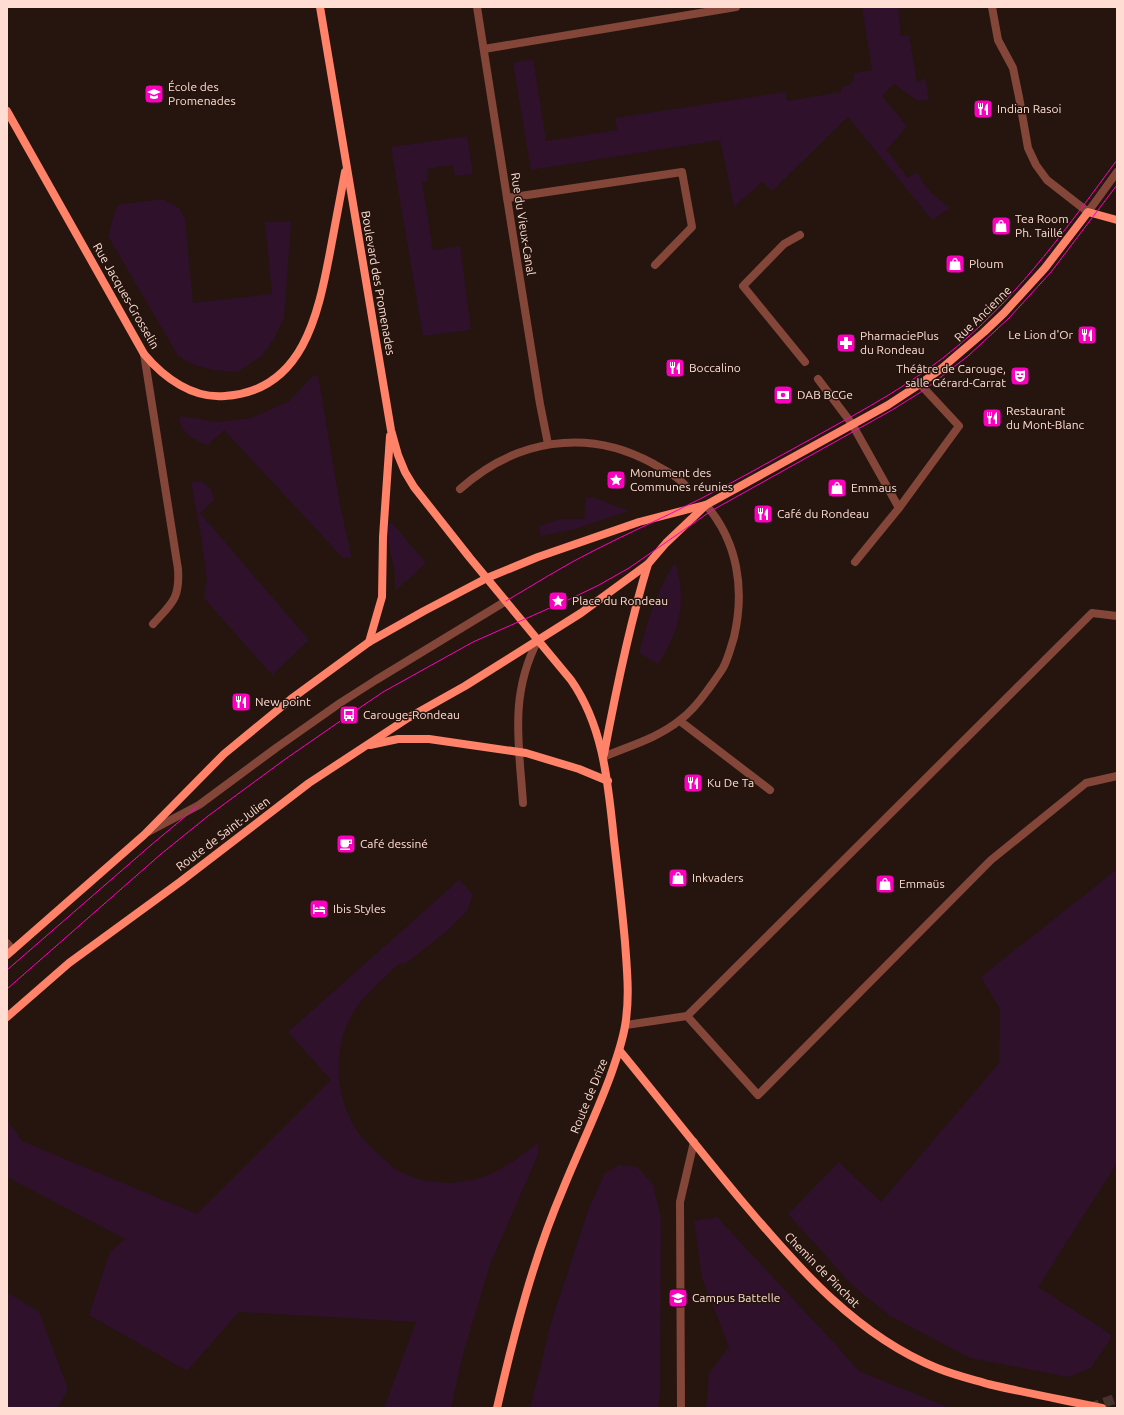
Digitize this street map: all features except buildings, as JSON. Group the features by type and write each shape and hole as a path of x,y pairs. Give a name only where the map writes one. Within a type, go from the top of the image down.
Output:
{"main road":[{"name":"Boulevard des Promenades","path":"320,7 391,430 398,455 414,487 487,578"},
{"name":"Rue Jacques-Grosselin","path":"7,111 144,354 161,373 175,383 190,390 222,397 236,396 264,386 288,367 303,346 321,298 346,167"},
{"path":"1088,212 1117,220"},
{"name":"Rue Ancienne","path":"706,505 888,405 920,384 964,350 1004,313 1045,268 1088,212"},
{"path":"369,642 382,597 383,537 391,430"},
{"path":"538,640 581,614 648,564 666,543 706,505"},
{"path":"10,952 144,835 224,754 291,699 369,642 487,578 538,557 638,522 706,505"},
{"path":"603,757 635,607 648,564"},
{"path":"487,578 580,693 595,726 608,781"},
{"name":"Route de Saint-Julien","path":"7,1017 69,963 180,882 309,783 408,718 465,686 538,640"},
{"path":"366,746 398,739 429,739 519,752 551,760 608,781"},
{"name":"Route de Drize","path":"497,1408 527,1290 543,1240 594,1119 620,1051 626,1025 628,980 608,781"},
{"name":"Chemin de Pinchat","path":"620,1051 774,1239 818,1286 854,1319 886,1342 921,1361 961,1377 1017,1391 1102,1408"}],"street":[{"name":"Rue du Vieux-Canal","path":"477,7 540,404 548,444"},
{"path":"484,49 736,7"},
{"path":"992,7 998,40 1013,68 1020,96 1028,148 1036,165 1047,180 1088,212"},
{"path":"507,198 682,172 692,227 655,265"},
{"name":"Rue Ancienne","path":"1088,212 1117,172"},
{"path":"800,235 784,244 743,286 805,362"},
{"path":"144,354 179,581 178,590 172,603 153,624"},
{"path":"818,379 852,424 899,508"},
{"path":"855,562 899,508 959,426 920,384"},
{"path":"460,489 492,465 510,455 548,444 586,442 632,453 685,484"},
{"path":"603,757 663,732 680,721 695,707 723,668 732,641 739,607 738,584 734,558 728,540 718,521 706,505"},
{"path":"144,835 199,805 340,703 506,601"},
{"path":"626,1025 687,1016 1092,613 1117,616"},
{"path":"523,803 519,752 518,704 521,684 531,653 538,640"},
{"path":"680,721 770,790"},
{"path":"687,1016 758,1095 991,860 1086,784 1117,776"},
{"path":"7,943 10,952"},
{"path":"681,1408 680,1202 694,1142"}],"shaded area":[{"path":"862,7 898,7 901,36 909,35 917,83 925,78 929,100 918,101 894,84 882,96 907,126 886,149 908,178 917,172 931,193 950,208 932,220 848,117 772,191 762,182 734,207 720,140 531,170 513,63 533,59 546,141 617,130 615,118 785,92 787,101 841,92 841,87 850,85 854,79 854,73 872,70"},
{"path":"467,136 473,174 455,176 452,165 427,169 428,181 422,182 433,250 460,246 471,330 423,336 391,147"},
{"path":"163,199 179,208 185,219 193,303 272,294 265,222 291,222 284,318 274,339 262,356 237,372 213,370 194,365 178,356 108,236 117,205"},
{"path":"313,376 318,376 340,505 352,558 342,557 224,430 208,445 198,441 185,432 180,423 179,418 181,416 218,422 251,418 289,401"},
{"path":"201,481 211,489 214,500 200,513 309,640 272,675 204,598 207,580 191,482"},
{"path":"593,497 629,511 575,529 540,536 539,526 572,518 584,519 586,498"},
{"path":"392,523 426,563 395,591 395,571 384,525"},
{"path":"675,563 681,590 679,615 671,640 658,664 639,653 653,606"},
{"path":"1117,869 1117,1163 1038,1287 1112,1336 1091,1368 1069,1377 970,1358 890,1316 852,1285 788,1214 839,1162 881,1202 999,1063 1000,1009 981,977"},
{"path":"459,880 473,894 467,911 447,931 405,964 400,963 378,983 358,1005 348,1022 343,1035 339,1063 339,1077 344,1104 356,1129 363,1139 394,1168 412,1177 443,1183 477,1179 505,1166 539,1142 537,1157 491,1262 463,1354 451,1408 384,1408 416,1322 239,1312 187,1371 89,1315 110,1252 125,1239 7,1177 7,1120 22,1141 197,1214 331,1080 288,1032"},
{"path":"619,1165 637,1167 653,1184 661,1219 660,1392 658,1408 530,1408 551,1323 589,1208 605,1173"},
{"path":"717,1217 859,1371 950,1408 706,1408 709,1373 729,1347 702,1278 694,1221"},
{"path":"7,1292 39,1312 68,1389 58,1408 7,1408"}],"tunnel":[{"path":"1090,1408 1117,1398"}],"tram line":[{"path":"506,601 582,557 714,492 907,384 960,344 983,324 1004,302 1063,233 1117,160"},
{"path":"7,989 161,854 208,816 284,760 383,692 473,642 599,585 629,568 711,511 892,410 924,390 968,356 1009,318 1051,272 1117,185"},
{"path":"7,970 199,805"}],"place":[{"name":"École des Promenades","path":"154,94"},
{"name":"Indian Rasoi","path":"983,109"},
{"name":"Tea Room Ph. Taillé","path":"1001,226"},
{"name":"Ploum","path":"955,264"},
{"name":"Le Lion d'Or","path":"1087,335"},
{"name":"PharmaciePlus du Rondeau","path":"846,343"},
{"name":"Boccalino","path":"675,368"},
{"name":"Théâtre de Carouge, salle Gérard-Carrat","path":"1020,376"},
{"name":"DAB BCGe","path":"783,395"},
{"name":"Restaurant du Mont-Blanc","path":"992,418"},
{"name":"Monument des Communes réunies","path":"616,480"},
{"name":"Emmaus","path":"837,488"},
{"name":"Café du Rondeau","path":"763,514"},
{"name":"Place du Rondeau","path":"558,601"},
{"name":"New point","path":"241,702"},
{"name":"Carouge-Rondeau","path":"349,715"},
{"name":"Ku De Ta","path":"693,783"},
{"name":"Café dessiné","path":"346,844"},
{"name":"Inkvaders","path":"678,878"},
{"name":"Emmaüs","path":"885,884"},
{"name":"Ibis Styles","path":"319,909"},
{"name":"Campus Battelle","path":"678,1298"}]}
